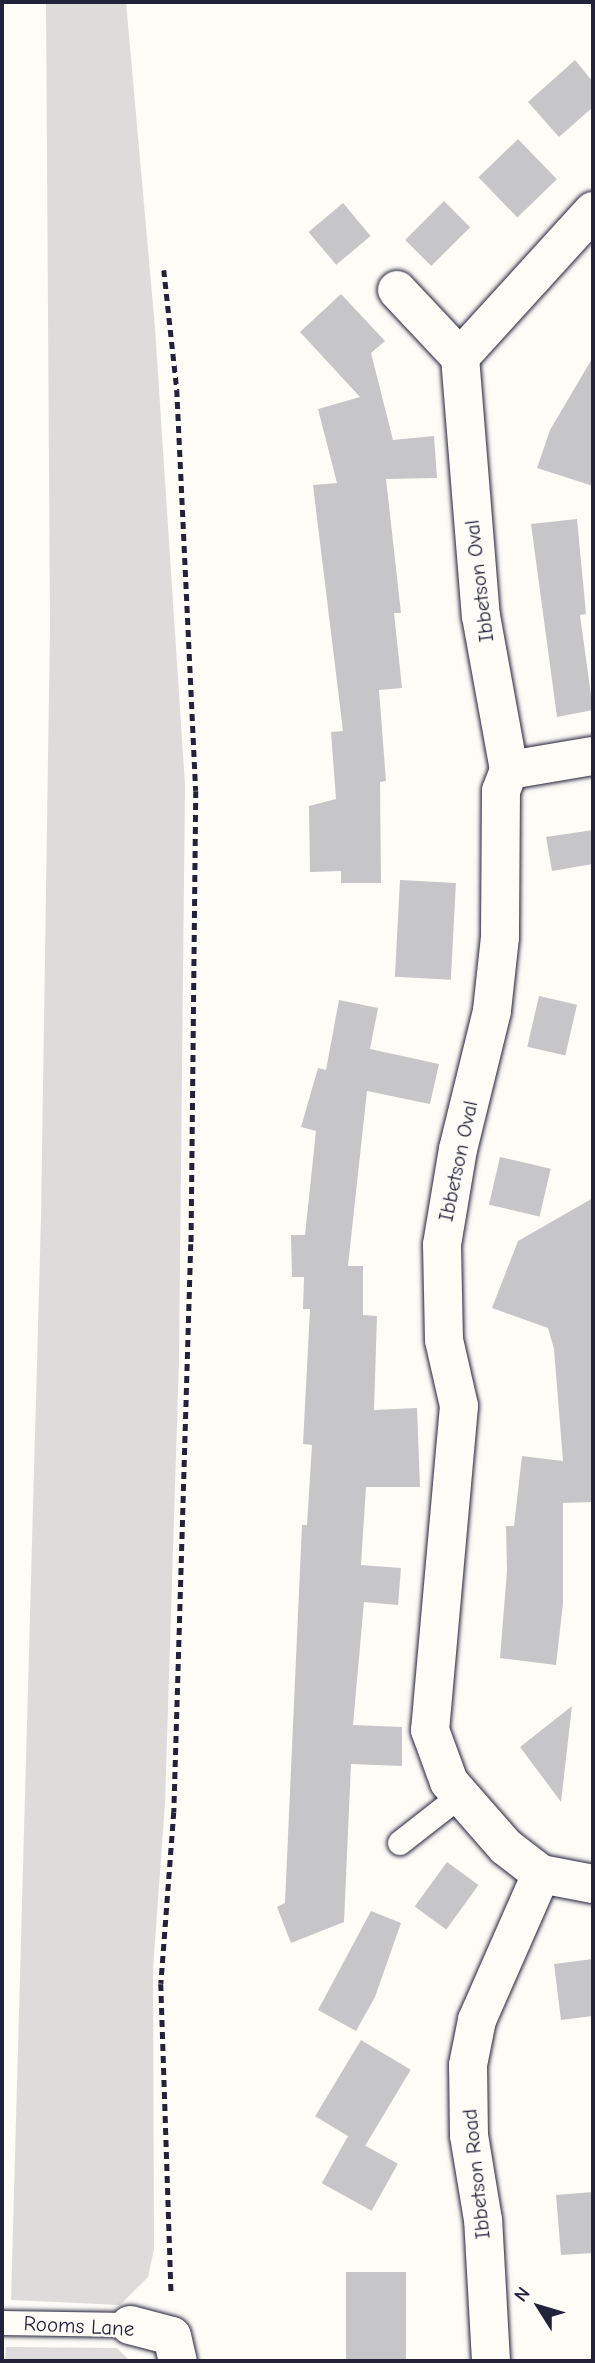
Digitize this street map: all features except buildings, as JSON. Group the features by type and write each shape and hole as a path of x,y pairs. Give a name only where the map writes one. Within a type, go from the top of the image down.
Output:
{"street":[{"path":"397,290 460,357 593,211"},
{"name":"Ibbetson Oval","path":"460,357 481,616 509,770 501,790 500,937 492,1011 458,1149 442,1245 444,1340 459,1406 430,1730 449,1782 506,1847 541,1874 593,1884"},
{"path":"509,770 593,756"},
{"name":"Ibbetson Road","path":"491,2361 483,2220 469,2136 468,2065 477,2020 541,1874"},
{"name":"Rooms Lane","path":"130,2325 175,2349"}],"lane":[{"path":"400,1843 460,1796"},
{"name":"Rooms Lane","path":"2,2323 130,2325"}],"path":[{"path":"164,270 177,390 196,791 190,1258 174,1812 161,1984 175,2349"}],"shaded area":[{"path":"46,2 126,2 155,328 185,785 179,1360 165,1803 153,1969 154,2249 148,2277 120,2305 11,2300 41,1218 50,627"},
{"path":"6,2347 117,2348 130,2361 5,2361"}]}
